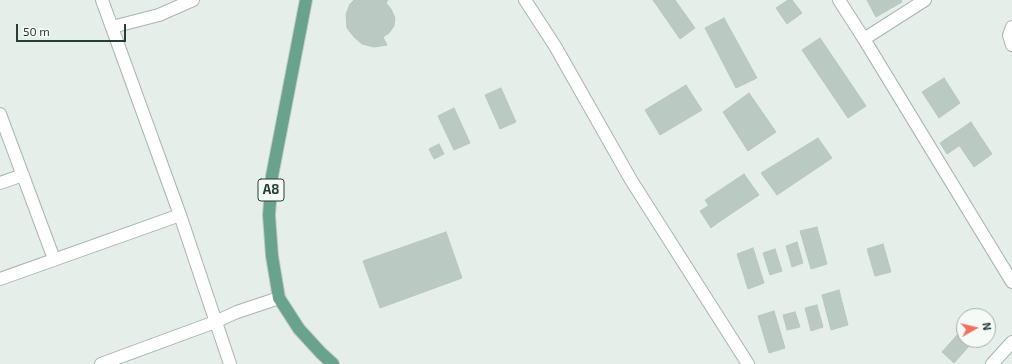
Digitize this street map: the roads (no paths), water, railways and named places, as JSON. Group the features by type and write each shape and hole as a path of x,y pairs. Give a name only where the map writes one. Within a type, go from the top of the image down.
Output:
{"main road":[{"name":"A8","path":"306,0 274,169 269,215 272,256 279,298 299,329 333,364"}],"street":[{"path":"102,0 180,215 230,364"},
{"path":"112,27 158,15 193,0"},
{"path":"525,0 555,46 631,180 748,364"},
{"path":"839,0 1012,282"},
{"path":"864,39 925,0"},
{"path":"1012,27 1009,35 1012,45"},
{"path":"0,114 54,259"},
{"path":"0,183 23,175"},
{"path":"0,279 180,215"},
{"path":"101,364 215,322 237,312 279,298"},
{"path":"992,364 1012,342"}]}
